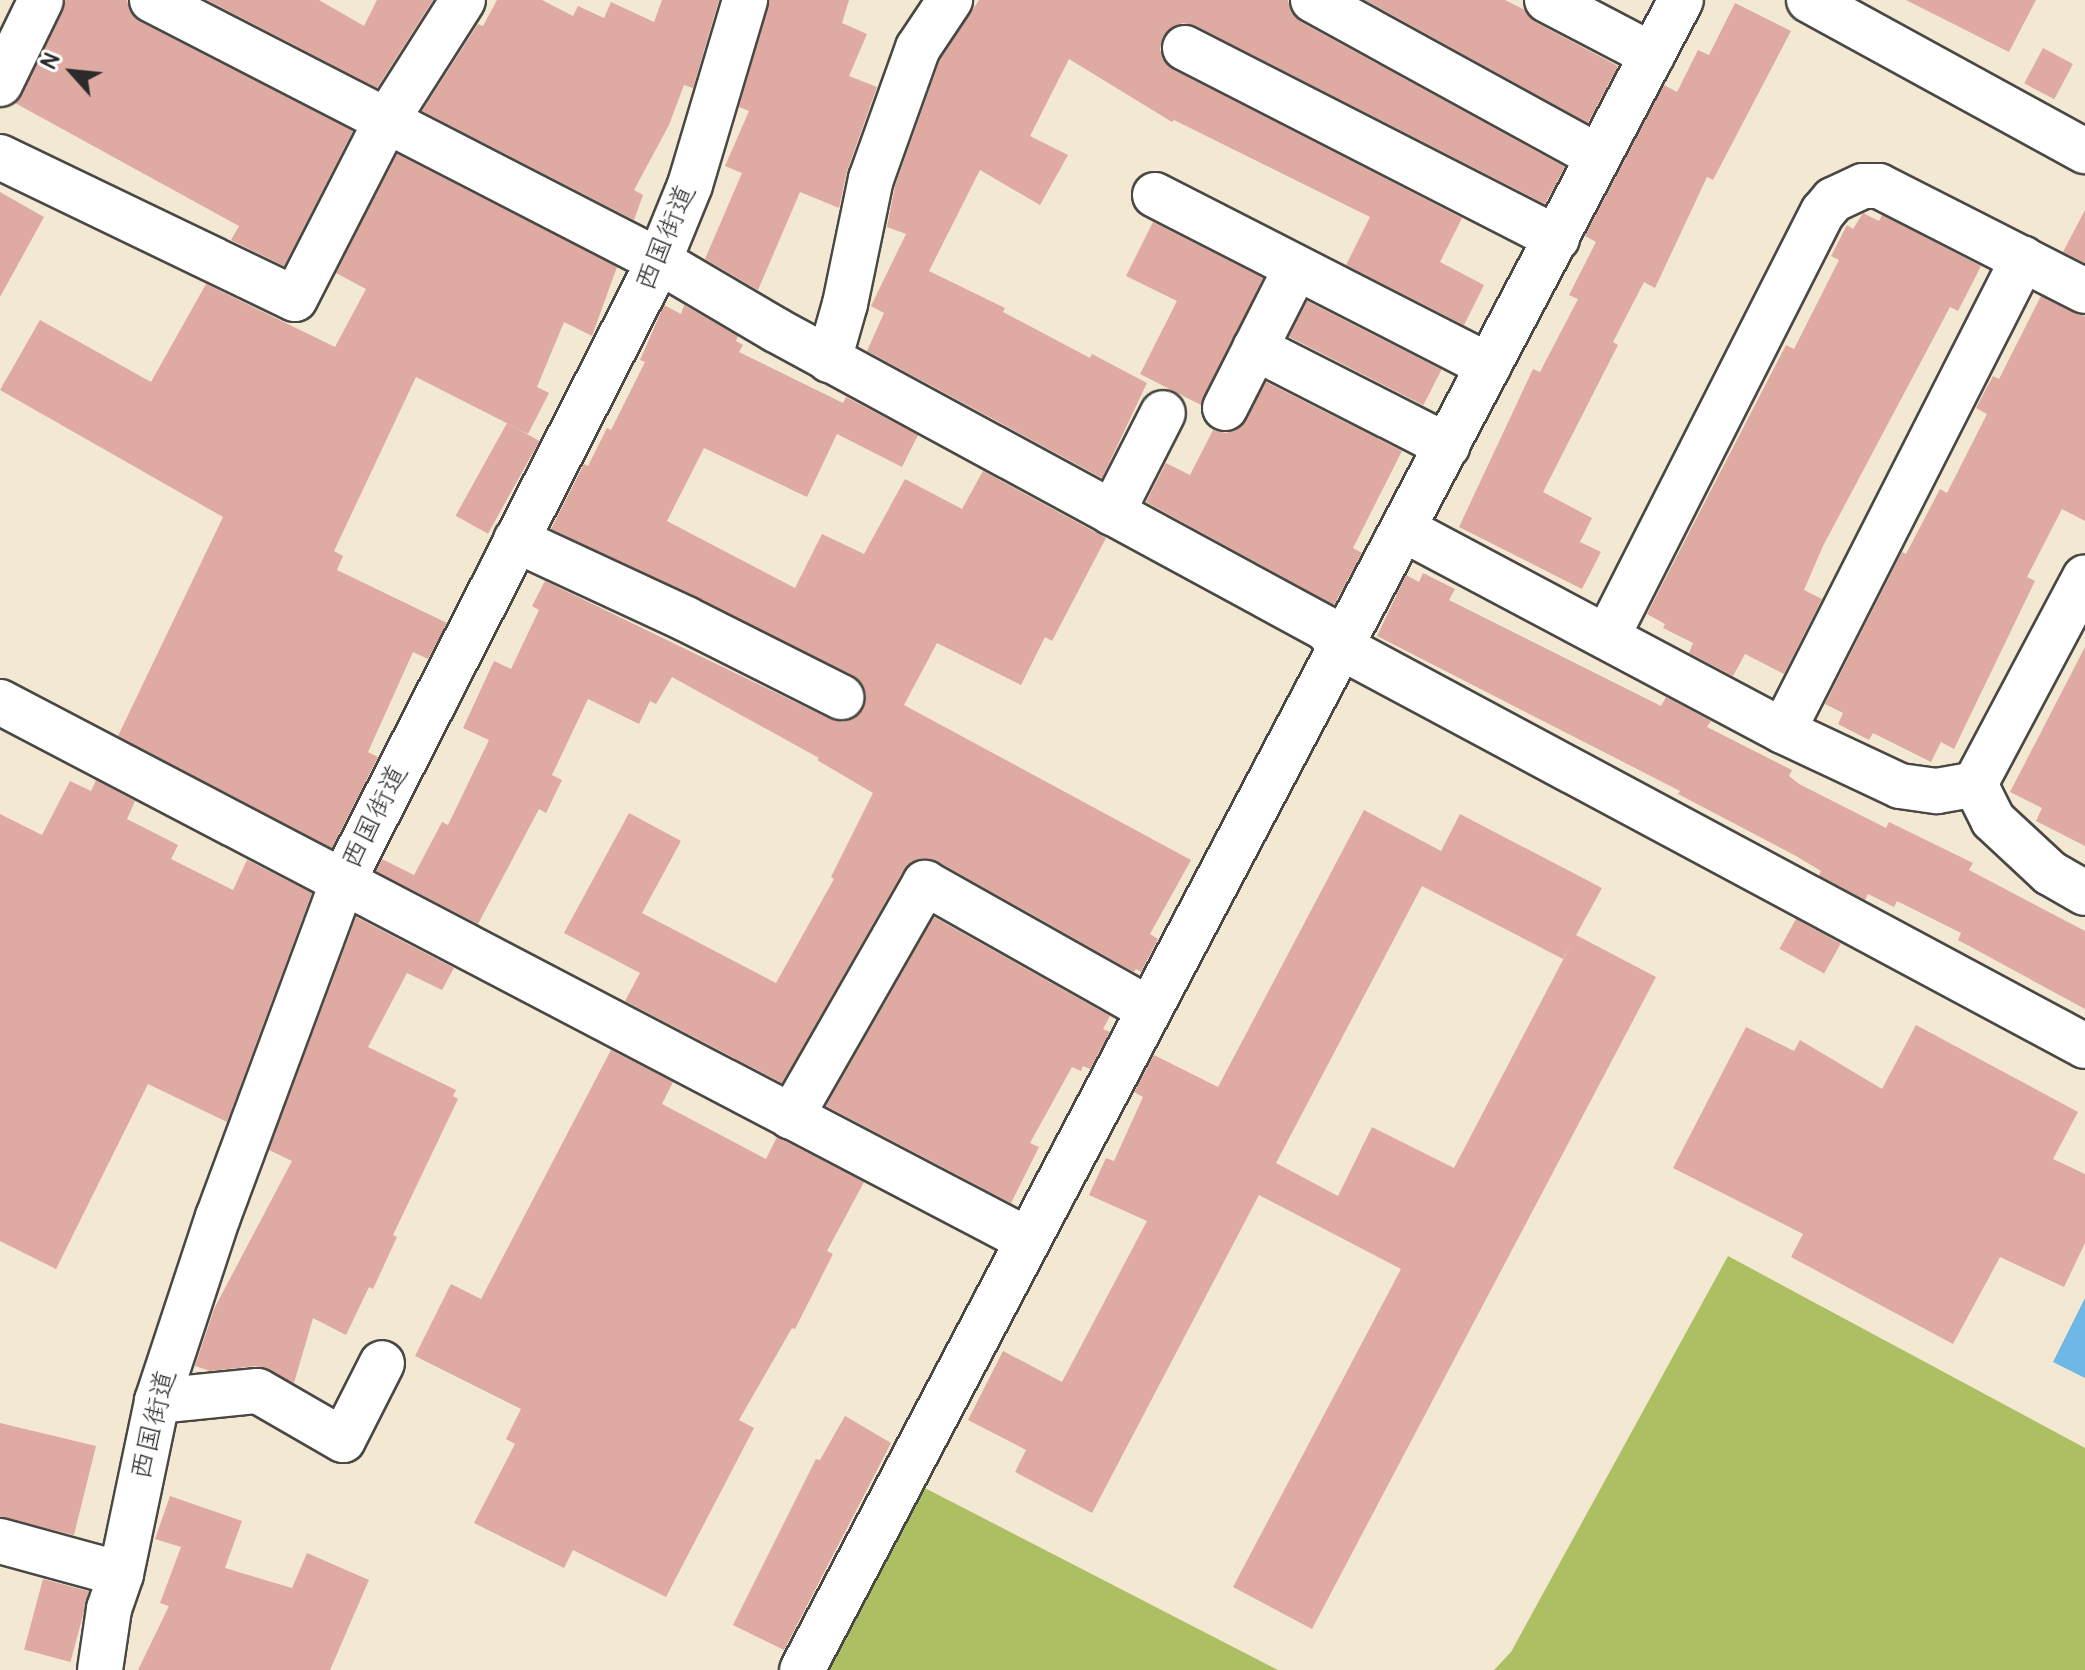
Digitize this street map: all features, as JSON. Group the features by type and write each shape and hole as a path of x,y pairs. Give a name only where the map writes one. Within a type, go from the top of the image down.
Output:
{"street":[{"path":"0,84 41,0"},
{"path":"152,0 659,261 829,360 1327,629 1339,646 2085,1046"},
{"path":"0,157 295,299 386,121 463,0"},
{"name":"西国街道","path":"100,1670 109,1609 121,1574 157,1401 218,1217 342,883 659,261 690,185 745,0"},
{"path":"829,360 845,304 871,179 918,48 950,0"},
{"path":"1313,0 1598,157"},
{"path":"1547,0 1652,55"},
{"path":"802,1670 1681,0"},
{"path":"1809,0 2085,151"},
{"path":"1185,48 1557,238"},
{"path":"1607,637 1823,212 1833,200 1863,186 1879,186 2085,291"},
{"path":"1155,195 1489,366"},
{"path":"1783,731 2023,259"},
{"path":"1225,408 1296,268"},
{"path":"1255,348 1447,446"},
{"path":"1112,513 1163,413"},
{"path":"1403,529 1783,731 1900,786 1937,791 1975,784"},
{"path":"516,540 686,619 841,697"},
{"path":"1975,784 2085,577"},
{"path":"0,702 1028,1240"},
{"path":"1975,784 1993,820 2050,873 2085,893"},
{"path":"791,1117 925,883 1149,1009"},
{"path":"157,1401 258,1391 343,1440 382,1363"},
{"path":"0,1541 121,1574"}],"green space":[{"path":"1728,1256 2085,1448 2085,1670 1494,1670 1511,1652"},
{"path":"921,1486 1278,1670 825,1670"}],"water":[{"path":"2085,1298 2085,1378 2053,1362"}],"building":[{"path":"66,0 127,0 131,13 141,22 353,131 284,266 231,240 239,226 15,103"},
{"path":"207,0 319,0 364,26 377,0 433,0 377,88"},
{"path":"497,0 542,0 573,16 578,6 604,18 611,2 654,22 662,0 719,0 693,88 684,85 669,125 634,190 643,195 634,220 422,111 478,24 483,26"},
{"path":"769,0 849,0 842,23 867,34 849,76 877,87 847,171 839,208 800,192 758,290 705,259 742,173 725,166 749,111 739,107"},
{"path":"979,0 1288,0 1291,12 1301,22 1565,167 1545,204 1196,26 1183,23 1163,36 1160,50 1165,62 1174,70 1462,218 1440,262 1484,285 1464,325 1346,265 1370,217 1174,120 1172,122 1069,59 1030,136 1068,155 1040,205 980,170 929,271 1005,308 1003,312 1090,358 1092,354 1147,383 1102,478 867,351 884,313 871,306 906,234 887,227 895,186 940,59"},
{"path":"1365,0 1505,0 1525,10 1535,22 1618,66 1588,123"},
{"path":"1906,0 2036,0 2009,52"},
{"path":"1735,3 1791,31 1713,180 1707,177 1655,288 1644,282 1613,342 1618,345 1543,492 1592,518 1580,542 1601,552 1582,589 1459,527 1533,369 1540,372 1578,299 1569,295 1596,242 1585,236 1664,85 1677,92 1698,50 1709,55"},
{"path":"2043,48 2073,64 2054,99 2024,83"},
{"path":"397,154 617,267 592,336 564,322 537,387 549,393 528,434 416,377 334,551 343,556 337,570 447,623 428,659 413,652 368,752 378,757 332,848 118,736 223,517 0,390 40,320 151,382 206,284 335,347 366,289 336,273"},
{"path":"0,192 44,217 0,297"},
{"path":"2085,210 2085,263 2063,252"},
{"path":"1863,213 1879,221 1882,215 1981,266 1958,311 1950,307 1823,546 1804,590 1822,599 1784,674 1745,654 1733,676 1689,653 1693,643 1663,628 1665,624 1647,614 1786,345 1794,349 1839,260 1831,256 1847,225 1853,229"},
{"path":"1153,222 1263,278 1201,405 1140,374 1177,301 1126,276"},
{"path":"2041,296 2085,316 2085,521 2062,509 2027,577 2035,581 1954,749 1941,742 1931,762 1873,733 1869,740 1838,724 1843,713 1825,704 1902,552 1906,554 1940,489 1947,493 1987,414 1976,408 1993,376 1999,379"},
{"path":"1307,301 1442,370 1423,405 1289,337"},
{"path":"664,305 681,314 684,305 738,336 736,341 743,345 739,352 843,403 846,397 918,435 902,467 837,434 807,497 704,448 667,521 795,588 822,534 864,554 905,479 962,509 983,471 1106,538 1052,641 1045,637 1021,685 937,643 904,705 1191,860 1150,934 1158,939 1141,972 1136,969 1134,972 937,861 924,858 912,862 903,871 782,1083 625,1001 640,973 564,933 629,813 681,841 642,913 776,983 834,879 831,877 873,793 817,760 819,758 672,677 656,704 650,701 639,724 588,699 552,775 562,780 546,813 539,809 478,924 376,871 382,859 414,875 442,822 448,825 489,740 463,728 494,661 511,669 539,610 532,606 545,581 830,719 843,722 854,718 863,709 866,695 861,683 852,675 551,529 584,464 588,466 607,428 611,430 645,362 640,360"},
{"path":"1266,382 1402,451 1353,548 1362,553 1334,605 1146,502 1166,463 1190,475 1213,430 1226,433 1239,428"},
{"path":"507,423 539,441 488,534 456,516"},
{"path":"1423,573 1455,589 1449,600 1661,706 1666,697 1711,721 1707,727 1792,770 1789,776 1799,784 1886,828 1889,822 1973,863 1969,870 2085,931 2085,1009 1958,940 1961,933 1897,901 1894,907 1868,894 1865,900 1819,875 1821,871 1796,856 1678,794 1680,791 1377,636 1406,575 1419,582"},
{"path":"2085,647 2085,846 2036,821 2042,808 2010,792"},
{"path":"96,780 135,801 127,819 178,845 171,859 233,890 247,860 312,893 227,1122 148,1084 56,1269 0,1241 0,814 42,835 70,781 91,791"},
{"path":"1364,810 1441,851 1460,814 1602,888 1576,935 1656,977 1312,1629 1233,1587 1401,1269 1259,1195 1092,1513 1015,1472 1026,1450 968,1420 1003,1351 1062,1382 1147,1221 1089,1195 1106,1158 1114,1161 1143,1097 1134,1092 1154,1055 1218,1087","holes":["1422,886 1563,959 1572,942 1454,1168 1372,1127 1338,1196 1276,1163"]},
{"path":"356,917 454,968 442,990 407,973 368,1047 456,1090 453,1096 458,1099 393,1235 397,1237 373,1289 369,1287 346,1335 313,1318 294,1383 256,1366 210,1371 195,1366 214,1309 292,1161 269,1150"},
{"path":"934,917 1110,1016 1103,1029 1110,1032 1090,1069 1083,1066 1081,1071 1072,1067 1030,1143 1039,1147 1011,1203 826,1106"},
{"path":"1796,919 1841,944 1824,973 1780,949"},
{"path":"1916,1025 2078,1112 2053,1159 2085,1174 2085,1243 2064,1287 2000,1257 1953,1344 1791,1257 1803,1234 1673,1168 1746,1027 1794,1051 1800,1040 1882,1089"},
{"path":"611,1050 673,1082 662,1104 766,1159 777,1137 864,1182 827,1251 833,1254 795,1329 792,1328 739,1420 754,1428 666,1597 573,1550 564,1568 474,1523 515,1444 506,1439 521,1409 415,1356 451,1284 481,1299"},
{"path":"845,1416 891,1443 784,1650 733,1625 816,1459 820,1460"},
{"path":"0,1423 96,1446 74,1535 0,1517"},
{"path":"170,1496 242,1521 225,1568 292,1588 307,1553 369,1580 330,1670 138,1670 169,1606 160,1603 181,1547 155,1539"},
{"path":"43,1579 89,1591 70,1662 24,1650"}]}
